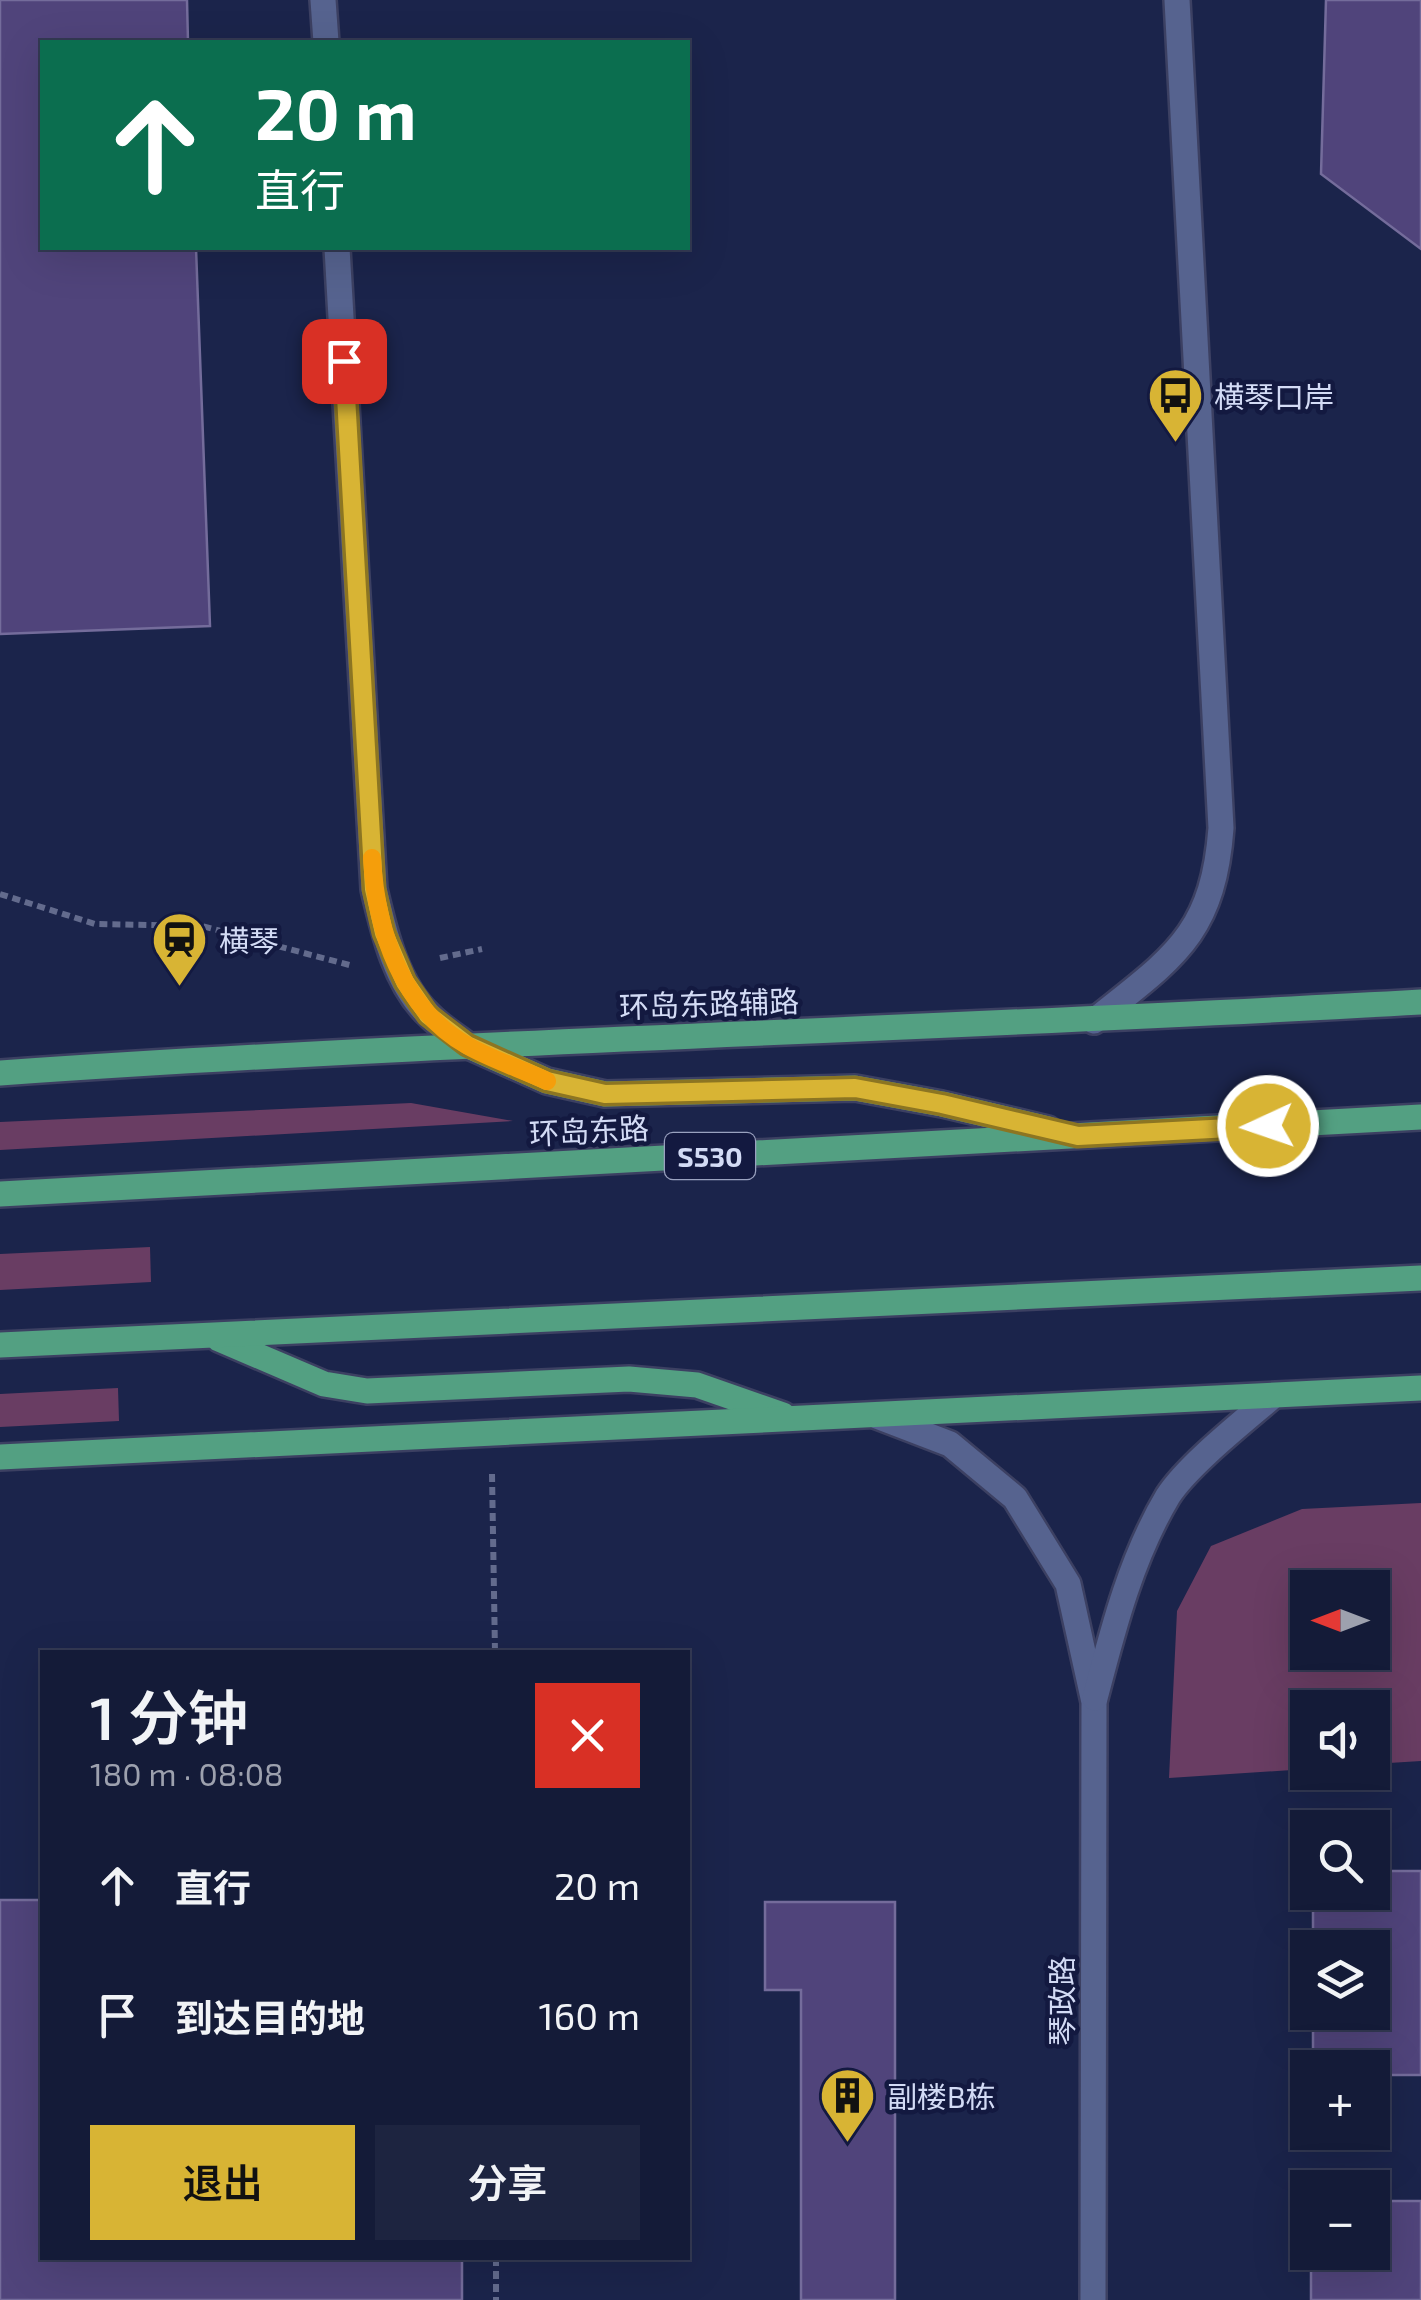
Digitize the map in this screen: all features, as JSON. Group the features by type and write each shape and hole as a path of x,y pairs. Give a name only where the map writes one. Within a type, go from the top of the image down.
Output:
{"main road":[{"name":"环岛东路辅路","path":"0,1072 467,1045 1094,1021 1421,1002"},
{"path":"467,1045 547,1081 605,1094 855,1088 1078,1136"},
{"name":"环岛东路","path":"0,1194 1421,1118"},
{"path":"0,1346 1421,1278"},
{"path":"210,1336 324,1384 366,1391 628,1379 697,1385 797,1420"},
{"path":"0,1457 1421,1388"}],"street":[{"path":"323,0 326,40"},
{"path":"1094,1021 1171,958 1206,910 1218,868 1221,828 1178,0"},
{"path":"337,250 374,889 384,933 405,982 428,1015 467,1045"},
{"path":"1094,1702 1122,1594 1170,1494 1221,1441 1273,1396"},
{"path":"878,1416 950,1444 1015,1498 1068,1584 1094,1702"},
{"name":"琴政路","path":"1092,2300 1094,1702"}],"path":[{"path":"0,894 95,924 202,926 345,966 398,967 482,949"},
{"path":"490,1435 495,1518 495,1650"},
{"path":"496,2260 496,2300"}],"shaded area":[{"path":"411,1103 513,1121 0,1150 0,1122"},
{"path":"150,1247 151,1282 0,1290 0,1254"},
{"path":"118,1388 119,1421 0,1427 0,1394"},
{"path":"1421,1503 1421,1761 1390,1763 1390,1690 1290,1690 1290,1770 1169,1778 1177,1611 1211,1546 1302,1509"}],"building":[{"path":"0,0 187,0 188,40 40,40 40,250 196,250 210,626 0,634"},
{"path":"1326,0 1421,0 1421,249 1321,174"},
{"path":"1390,1871 1421,1871 1421,2075 1390,2075 1390,2050 1313,2050 1313,2030 1390,2030 1390,1930 1313,1930 1313,1910 1390,1910"},
{"path":"0,1900 40,1900 40,2260 462,2260 462,2300 0,2300"},
{"name":"副楼B栋","path":"765,1902 895,1902 895,2300 801,2300 801,1990 765,1990"},
{"path":"1390,2201 1421,2201 1421,2300 1311,2300 1311,2270 1390,2270"}],"slow traffic":[{"path":"372,858 384,933 405,982 428,1015 467,1045 547,1081"}],"place":[{"name":"横琴口岸","path":"1175,445"},
{"name":"横琴","path":"180,989"},
{"name":"副楼B栋","path":"848,2145"}],"route":[{"path":"344,361 374,889 384,933 405,982 428,1015 467,1045 547,1081 605,1094 855,1088 1078,1136 1268,1126"}]}
